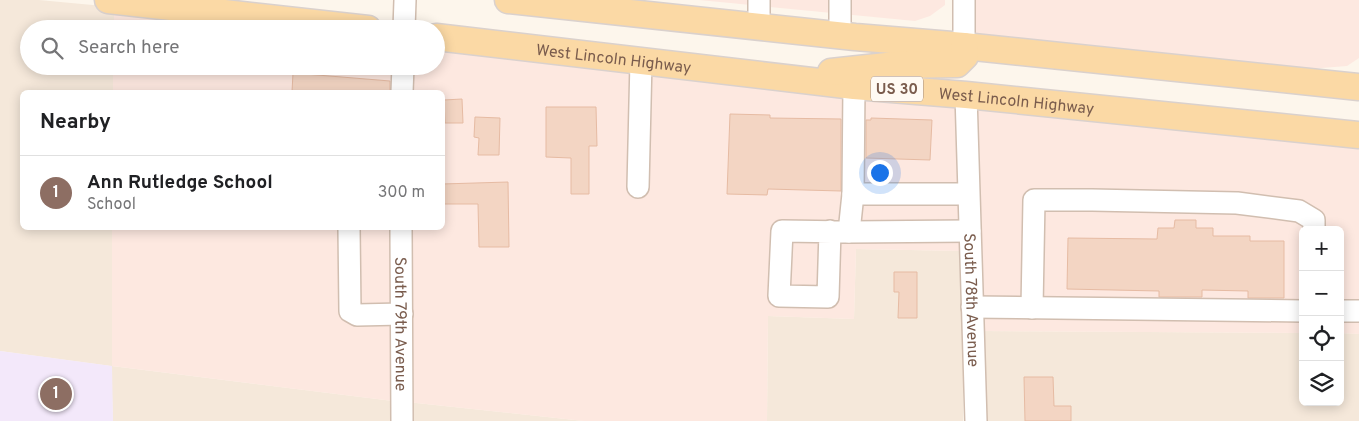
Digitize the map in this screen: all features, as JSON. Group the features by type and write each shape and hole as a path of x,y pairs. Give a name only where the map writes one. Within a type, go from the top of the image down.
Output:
{"main road":[{"path":"108,0 287,20"},
{"path":"508,0 645,7 759,27 1359,87"},
{"name":"West Lincoln Highway","path":"445,38 854,86 966,95 1359,135"},
{"path":"783,77 896,65 957,64 965,56 964,46"}],"street":[{"path":"404,20 405,0"},
{"path":"759,0 759,27"},
{"path":"840,0 840,36"},
{"path":"964,0 964,46"},
{"path":"638,187 641,61"},
{"path":"402,75 402,90"},
{"path":"854,86 853,194 839,231 970,231"},
{"name":"South 78th Avenue","path":"966,95 976,421"},
{"path":"853,194 968,187"},
{"path":"1032,308 1034,200 1237,203 1299,211 1314,220 1314,226"},
{"path":"349,230 350,311 357,315 402,314"},
{"name":"South 79th Avenue","path":"401,230 402,421"},
{"path":"972,307 1299,310"},
{"path":"1344,311 1359,311"}],"shaded area":[{"path":"0,0 39,0 114,7 114,20 20,20 20,75 113,75 113,90 20,90 20,230 112,230 112,366 393,401 393,421 113,421 111,366 0,351"},
{"path":"699,0 945,0 945,5 930,16 915,21"},
{"path":"974,0 1359,0 1359,58 1347,66 1296,70 974,36"},
{"path":"114,7 216,20 114,20"},
{"path":"445,45 961,100 963,251 856,249 854,319 768,316 767,421 584,421 407,402 408,230 445,230 445,90 408,90 408,75 445,75"},
{"path":"113,75 398,75 397,90 113,90"},
{"path":"972,102 1359,143 1359,334 1344,333 1344,226 1299,226 1299,333 979,331"},
{"path":"112,230 395,230 393,401 112,366"},
{"path":"856,249 963,251 963,421 767,421 768,316 854,319"},
{"path":"979,331 1299,333 1299,406 1344,406 1344,333 1359,334 1359,421 980,421"},
{"path":"0,351 112,366 113,421 0,421"},
{"path":"407,402 584,421 408,421"}],"building":[{"path":"293,75 317,75 390,81 390,90 292,90"},
{"path":"462,99 463,123 445,123 445,100"},
{"path":"546,107 596,107 597,146 589,146 589,194 571,194 571,158 546,157"},
{"path":"730,114 770,115 770,118 841,119 841,191 768,189 767,195 727,194"},
{"path":"475,117 500,118 499,155 478,155 479,138 474,137"},
{"path":"871,118 932,120 930,160 866,158 866,120 871,120"},
{"path":"508,182 509,247 479,247 478,204 445,204 445,184"},
{"path":"1175,220 1196,220 1196,228 1213,228 1213,236 1250,236 1250,241 1284,241 1284,298 1248,298 1248,291 1202,290 1202,297 1159,297 1159,291 1067,289 1068,238 1157,239 1158,228 1174,228"},
{"path":"894,272 917,272 917,318 898,318 899,292 894,292"},
{"path":"1024,377 1053,377 1054,406 1071,406 1071,421 1025,421"}],"place":[{"name":"Ann Rutledge School","path":"56,394"}]}
